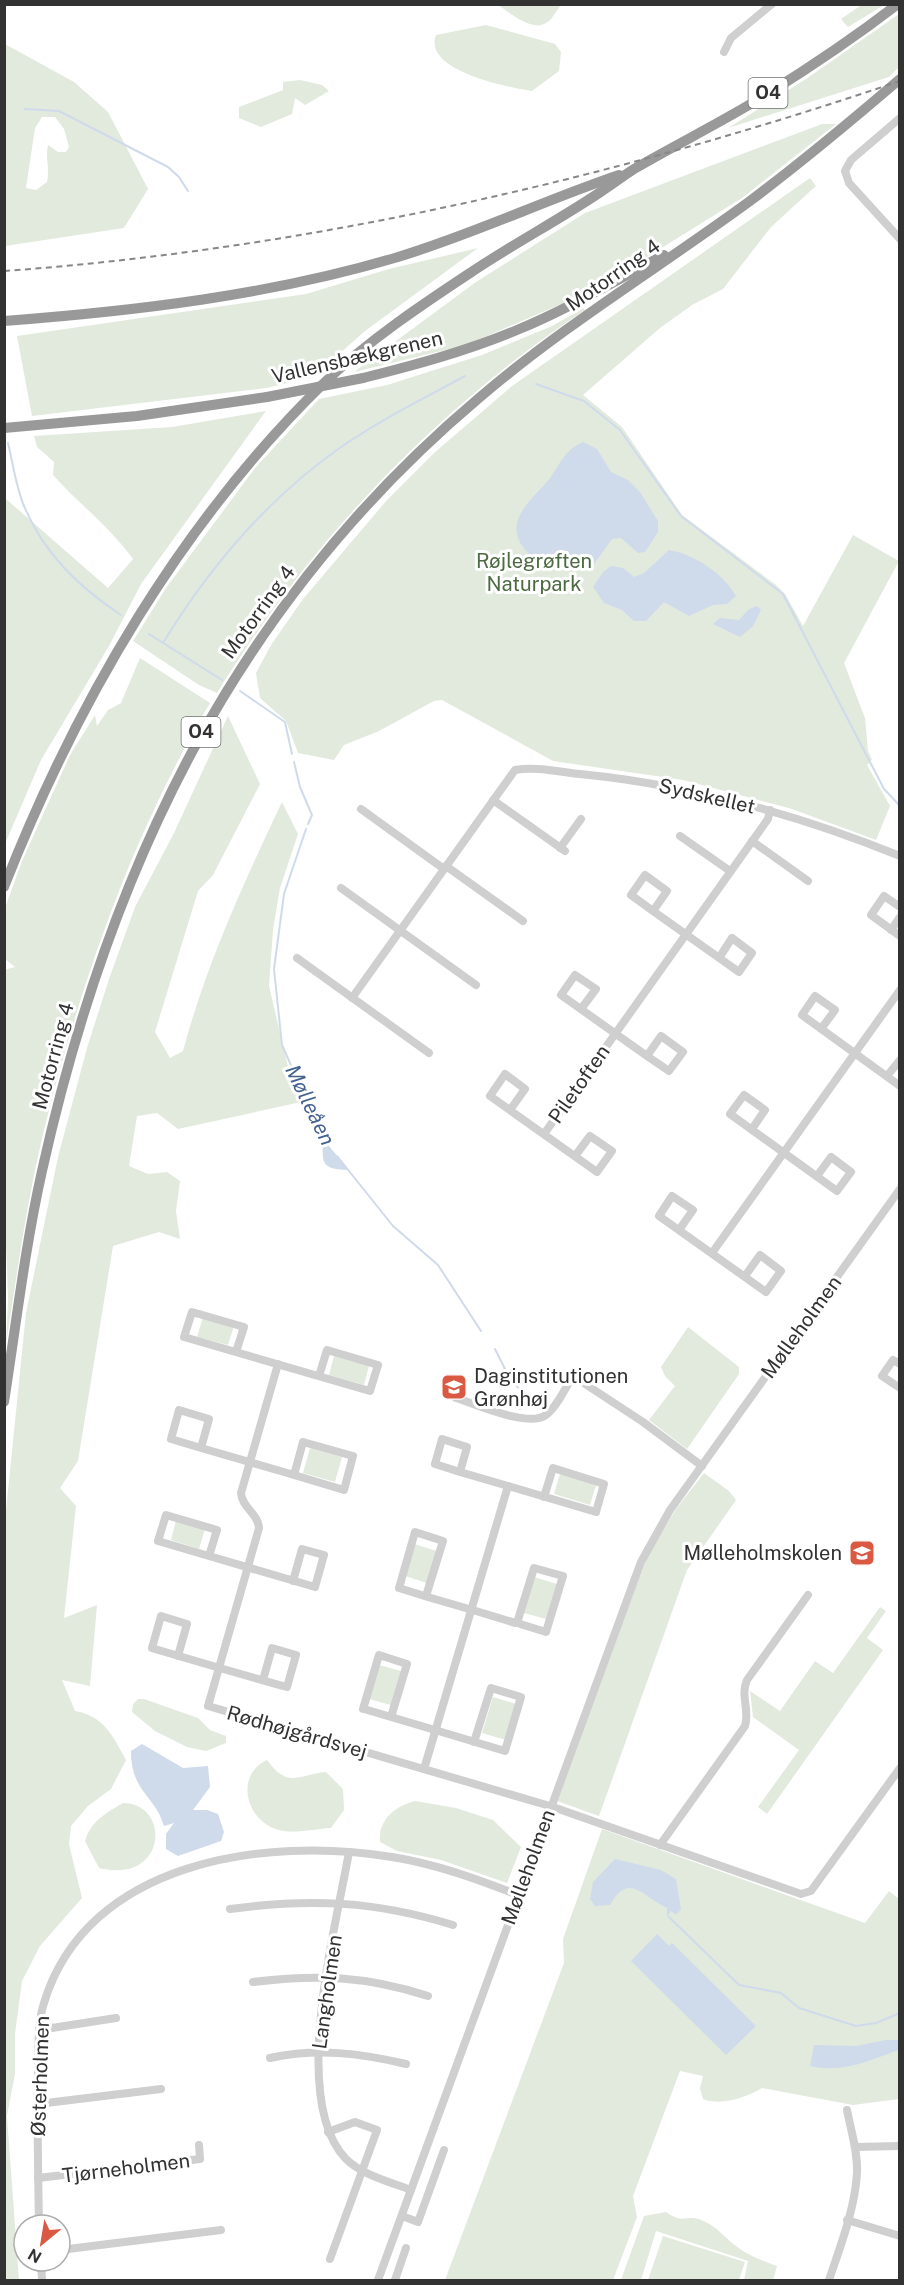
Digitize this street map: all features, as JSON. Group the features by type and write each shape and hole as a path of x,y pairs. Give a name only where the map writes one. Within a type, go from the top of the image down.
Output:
{"highway":[{"name":"O4","path":"4,887 28,827 65,749 120,648 162,581 197,531 287,422 328,380 406,317 470,273 602,192 631,171 763,97 898,4"},
{"name":"Motorring 4","path":"4,1402 37,1195 57,1108 82,1016 104,948 135,866 204,727 233,679 297,587 357,515 400,470 512,370 820,147 900,79"},
{"path":"4,321 177,303 343,272 457,238 631,171"},
{"name":"Vallensbækgrenen","path":"4,428 137,416 267,397 421,364 517,330 566,307 694,239"}],"street":[{"path":"724,52 731,38 772,4"},
{"path":"900,118 851,160 845,171 849,183 900,239"},
{"name":"Sydskellet","path":"493,800 515,770 613,777 693,791 770,810 900,856"},
{"path":"352,998 493,800 563,850 581,819"},
{"path":"361,809 523,921"},
{"name":"Piletoften","path":"544,1134 768,819 770,810"},
{"path":"681,836 730,871"},
{"path":"752,841 808,881"},
{"path":"653,911 667,891 645,875 631,896 686,934 719,958 739,972 752,953 732,938 719,958"},
{"path":"341,888 476,985"},
{"path":"900,907 884,896 871,915 900,936"},
{"path":"891,930 900,917"},
{"path":"297,958 429,1053"},
{"name":"Piletoften","path":"581,1009 596,989 575,975 561,995 647,1056 669,1071 683,1052 661,1036 647,1056"},
{"path":"712,1253 900,990"},
{"path":"821,1029 900,1086"},
{"path":"887,1076 900,1060"},
{"name":"Piletoften","path":"510,1110 525,1089 505,1074 489,1096 597,1172 612,1151 590,1136 575,1156"},
{"path":"752,1129 765,1110 744,1095 730,1114 837,1191 851,1172 831,1157 817,1176"},
{"name":"Mølleholmen","path":"378,2280 641,1562 670,1510 900,1189"},
{"path":"679,1230 693,1210 672,1196 659,1216 766,1292 781,1271 760,1255 745,1276"},
{"path":"236,1352 244,1327 192,1312 184,1337 370,1391 378,1365 327,1350 319,1376"},
{"path":"899,1388 882,1376 893,1360 900,1364"},
{"name":"Rødhøjgårdsvej","path":"278,1364 241,1499 257,1518 259,1528 208,1707 550,1806 801,1894 811,1891 900,1768"},
{"path":"456,1398 520,1418 538,1419 547,1414 573,1376 644,1422 702,1466"},
{"path":"201,1448 209,1419 179,1410 171,1439 201,1448 250,1462 344,1490 353,1456 303,1442 294,1475"},
{"path":"460,1472 467,1447 442,1439 435,1464 460,1472 544,1497 596,1512 604,1484 553,1468 544,1497"},
{"path":"424,1769 508,1486"},
{"path":"209,1556 217,1530 166,1515 158,1541 292,1581 315,1587 324,1555 302,1549 292,1581"},
{"path":"426,1596 443,1541 415,1532 399,1588 471,1610 546,1632 563,1576 534,1568 517,1623"},
{"path":"660,1845 745,1726 747,1715 743,1695 747,1680 808,1595"},
{"name":"Rødhøjgårdsvej","path":"178,1656 187,1624 161,1616 152,1648 178,1656 219,1668 287,1687 296,1655 272,1648 263,1680"},
{"name":"Rødhøjgårdsvej","path":"391,1717 407,1664 379,1655 363,1709 474,1742 505,1751 521,1697 491,1688 474,1742"},
{"name":"Østerholmen","path":"39,2213 39,2030 43,2005 53,1977 72,1944 90,1923 114,1903 142,1886 187,1869 231,1858 296,1851 349,1852 394,1857 461,1874 518,1895"},
{"name":"Langholmen","path":"349,1852 327,1976 317,2051 319,2088 328,2132 345,2158 363,2171 426,2201"},
{"path":"230,1909 273,1903 340,1902 412,1913 453,1926"},
{"path":"253,1982 327,1976 386,1983 428,1996"},
{"path":"39,2030 116,2018"},
{"path":"270,2058 317,2051 350,2052 406,2064"},
{"path":"38,2104 161,2089"},
{"path":"829,2280 847,2220 857,2174 855,2147 847,2110"},
{"path":"328,2132 355,2122 377,2130 330,2259"},
{"name":"Tjørneholmen","path":"38,2178 200,2159 199,2145"},
{"path":"855,2147 900,2146"},
{"path":"402,2216 418,2222 444,2150"},
{"path":"847,2220 900,2236"},
{"path":"72,2249 221,2230"},
{"path":"395,2280 406,2248"}],"green space":[{"path":"863,4 884,5 848,27 841,19"},
{"path":"498,5 561,5 546,23 534,25 521,20"},
{"path":"899,14 899,67 889,77 728,128 806,79"},
{"path":"486,25 555,44 561,52 559,71 532,91 521,89 488,81 454,68 442,59 435,48 436,35"},
{"path":"5,44 74,82 108,112 148,189 124,228 5,246","holes":["42,117 55,117 64,129 69,147 66,152 58,152 48,145 47,182 36,190 26,188 35,128"]},
{"path":"300,80 322,85 329,91 305,105 295,98 292,114 261,127 239,118 239,107 283,90 283,82"},
{"path":"822,124 836,124 742,198 594,290 466,345 354,372 476,282 585,213"},
{"name":"Røjlegrøften Naturpark","path":"810,178 816,186 771,227 723,289 692,305 660,328 583,395 622,427 682,515 776,585 785,594 803,626 853,535 899,561 844,663 865,718 868,751 872,760 867,765 890,806 876,840 792,809 683,780 553,761 442,700 434,701 379,731 344,745 334,760 298,753 286,721 260,698 256,673 271,645 303,599 387,500 434,453 512,386"},
{"path":"478,248 365,331 313,377 267,388 32,416 17,336 306,294 389,269"},
{"path":"584,308 585,310 477,390 380,482 335,531 293,583 217,693 199,685 133,641 166,588 255,468 319,399 387,385 482,355 552,326"},
{"path":"266,411 141,584 109,646 41,760 5,844 5,498 108,588 133,559 114,536 53,475 54,462 37,447 34,436 172,427"},
{"path":"140,658 210,703 156,804 92,964 44,1130 23,1237 6,1345 8,1299 4,1191 4,970 15,967 5,959 5,908 22,861 70,755 95,715 97,726 108,710 121,703"},
{"path":"228,716 260,784 213,875 198,891 155,1032 170,1058 183,1051 214,956 282,802 298,834 280,888 273,930 269,986 290,1075 301,1102 178,1129 157,1113 137,1116 129,1166 148,1174 167,1172 180,1181 176,1211 180,1239 159,1232 113,1246 78,1461 60,1488 76,1506 64,1618 97,1605 90,1686 62,1680 75,1711 100,1722 112,1735 126,1760 111,1789 88,1806 71,1826 69,1844 82,1898 40,1946 22,1981 15,2034 15,2074 7,2116 14,2213 12,2213 12,2273 18,2273 19,2280 5,2280 4,1530 26,1313 58,1157 87,1048 135,907 174,833"},
{"path":"203,1317 234,1326 228,1345 197,1337"},
{"path":"688,1327 739,1367 739,1374 687,1449 649,1420 675,1386 665,1376 661,1367"},
{"path":"334,1356 369,1366 364,1385 329,1375"},
{"path":"310,1448 342,1457 335,1482 303,1473"},
{"path":"704,1473 729,1491 736,1500 687,1570 599,1816 557,1801 648,1555 676,1509"},
{"path":"560,1474 596,1485 590,1505 554,1494"},
{"path":"176,1520 205,1529 199,1549 171,1540"},
{"path":"414,1544 437,1551 427,1583 405,1576"},
{"path":"531,1576 560,1585 550,1620 520,1612"},
{"path":"880,1607 886,1611 867,1638 883,1650 767,1814 758,1807 799,1750 753,1717 750,1691 780,1711 815,1661 833,1673"},
{"path":"379,1665 401,1671 391,1705 369,1699"},
{"path":"493,1697 516,1704 506,1740 482,1733"},
{"path":"138,1699 144,1699 198,1718 210,1730 226,1736 226,1743 206,1751 187,1747 155,1731 132,1712 133,1704"},
{"path":"267,1760 288,1778 326,1772 343,1789 344,1810 331,1828 285,1831 268,1825 259,1818 248,1798 248,1787 250,1776"},
{"path":"415,1801 456,1808 493,1820 521,1847 507,1883 441,1860 397,1851 380,1842 382,1827 389,1815 401,1806"},
{"path":"123,1803 139,1806 149,1816 155,1828 155,1842 150,1855 139,1865 122,1870 99,1868 85,1841 95,1823"},
{"path":"602,1829 865,1923 889,1891 899,1899 899,2099 853,2105 762,2088 733,2100 717,2102 703,2099 700,2088 703,2076 680,2071 633,2196 637,2217 613,2280 445,2280 564,1963 563,1939"},
{"path":"666,2212 681,2219 696,2218 706,2222 742,2250 777,2266 773,2280 744,2280 748,2261 656,2231 641,2280 621,2280 644,2216"},
{"path":"663,2236 745,2262 739,2280 648,2280"}],"water":[{"path":"583,442 597,449 611,472 628,480 640,492 658,521 658,532 645,552 638,553 621,538 612,539 594,564 582,571 565,561 542,560 532,556 519,541 517,530 518,520 528,502 550,478 568,453"},
{"path":"669,550 679,552 707,566 724,580 736,596 727,604 713,605 689,616 664,602 646,621 634,621 622,610 604,603 593,587 603,572 611,566 623,568 634,577 644,573"},
{"path":"757,606 761,610 753,626 740,637 713,624 720,618 739,620 749,609"},
{"path":"323,1139 349,1170 333,1168 325,1164"},
{"path":"142,1744 183,1768 208,1766 210,1787 193,1810 207,1810 218,1814 224,1832 221,1841 178,1856 166,1849 166,1834 174,1823 164,1826 155,1807 139,1785 132,1765 131,1751"},
{"path":"615,1859 661,1870 676,1879 681,1909 676,1915 671,1911 667,1917 667,1908 630,1888 617,1895 610,1905 595,1906 590,1899 593,1882"},
{"path":"657,1934 669,1946 672,1943 756,2026 726,2055 631,1961"},
{"path":"899,2040 899,2050 845,2067 810,2066 814,2045 856,2046"}],"waterway":[{"path":"25,109 59,111 168,167 179,177 188,191"},
{"path":"163,643 220,561 289,489 314,467 356,437 465,376"},
{"path":"536,384 584,401 620,430 681,516 783,594 884,789 900,806"},
{"path":"8,443 21,499 42,539 52,554 77,581 121,615"},
{"path":"149,634 222,680"},
{"path":"240,691 285,722 292,754"},
{"path":"294,762 300,787 312,815 308,824"},
{"name":"Mølleåen","path":"306,829 284,894 274,969 282,1045 324,1140"},
{"name":"Mølleåen","path":"337,1156 393,1226 438,1265 481,1331"},
{"path":"495,1349 506,1371 524,1396 520,1409"},
{"path":"669,1917 739,1985 781,1993 799,2008 856,2026 876,2023 900,2013"}],"railway":[{"path":"4,271 118,261 232,246 345,227 458,204 681,149 900,81"}],"place":[{"name":"Daginstitutionen Grønhøj","path":"454,1387"},
{"name":"Mølleholmskolen","path":"862,1553"}]}
